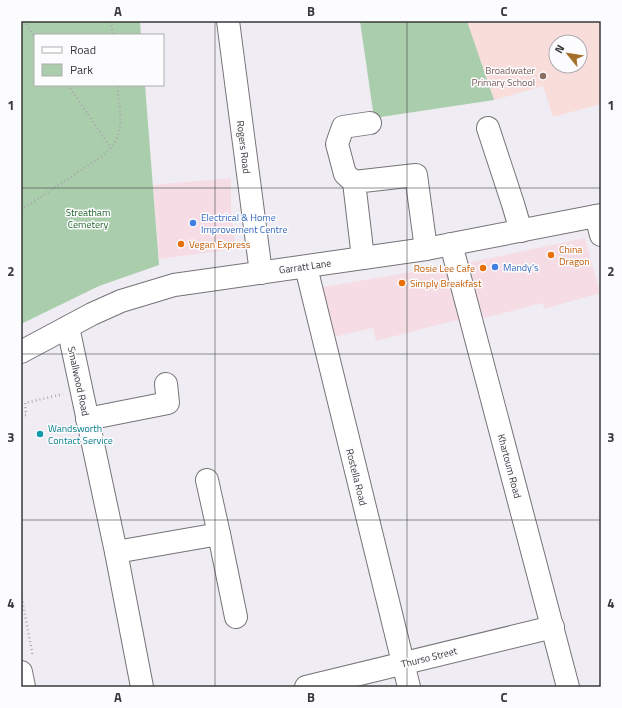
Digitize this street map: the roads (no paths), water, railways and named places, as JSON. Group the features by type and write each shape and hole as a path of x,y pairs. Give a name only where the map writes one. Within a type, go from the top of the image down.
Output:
{"street":[{"name":"Rogers Road","path":"228,21 261,272"},
{"path":"363,258 354,182 345,174 337,144 343,127 370,123"},
{"path":"488,128 521,231"},
{"path":"354,182 416,174 426,249"},
{"name":"Garratt Lane","path":"21,352 121,301 174,285 426,249 521,231 599,222"},
{"name":"Khartoum Road","path":"451,244 568,687"},
{"name":"Rostella Road","path":"306,266 409,687"},
{"name":"Smallwood Road","path":"68,327 116,552 142,687"},
{"path":"87,419 168,403 166,384"},
{"path":"207,480 236,617"},
{"path":"116,552 219,534"},
{"name":"Thurso Street","path":"306,687 553,627"},
{"path":"21,672 24,687"}],"place":[{"name":"Broadwater Primary School","path":"543,76"},
{"name":"Electrical & Home Improvement Centre","path":"193,223"},
{"name":"Vegan Express","path":"181,244"},
{"name":"China Dragon","path":"551,255"},
{"name":"Mandy’s","path":"495,267"},
{"name":"Rosie Lee Cafe","path":"483,268"},
{"name":"Simply Breakfast","path":"402,283"},
{"name":"Wandsworth Contact Service","path":"40,434"}],"park label":[{"name":"Streatham Cemetery","path":"88,218"}]}
